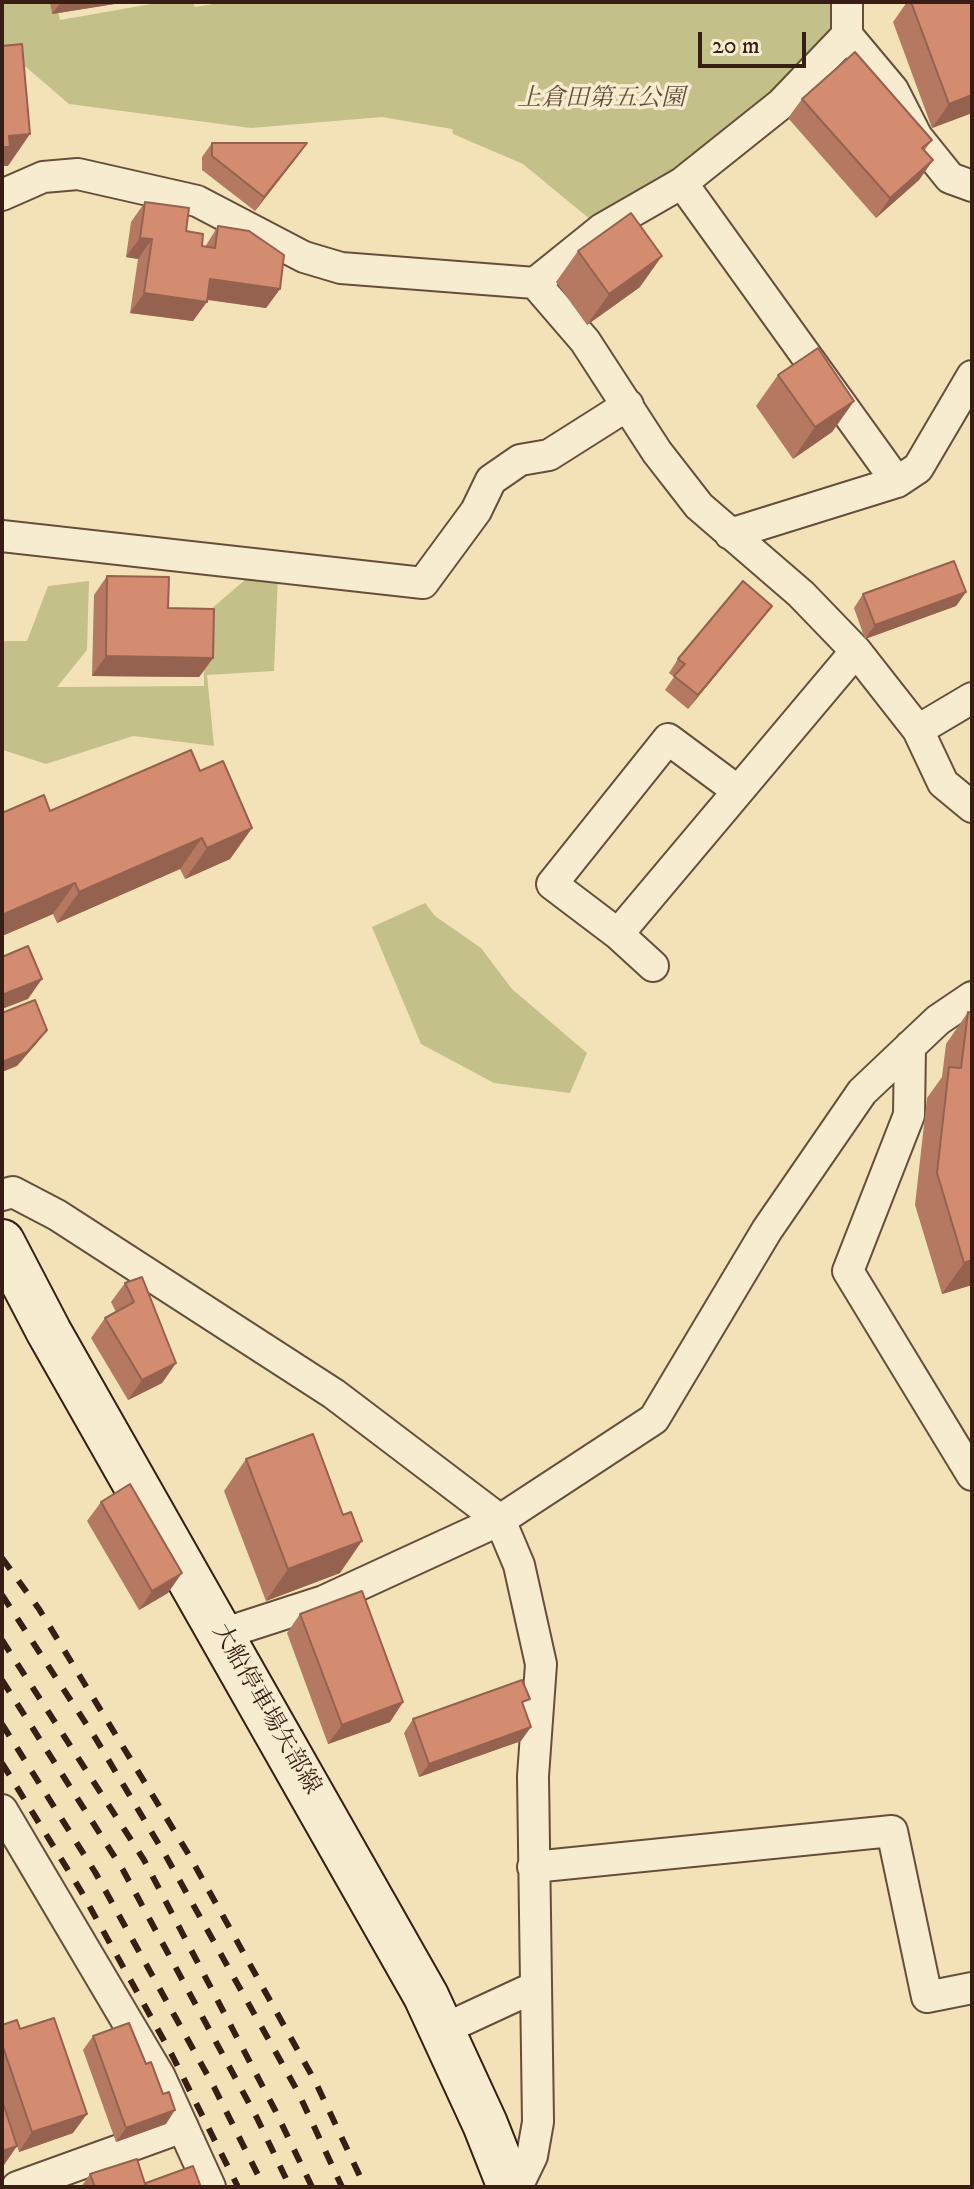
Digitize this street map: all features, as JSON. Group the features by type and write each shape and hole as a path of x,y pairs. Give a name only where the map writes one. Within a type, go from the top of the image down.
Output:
{"main road":[{"name":"大船停車場矢部線","path":"2,1242 49,1332 351,1860 442,2030 510,2187"}],"street":[{"path":"847,2 847,35 893,90 917,137 950,178 972,186"},
{"path":"2,195 43,177 78,174 197,201 304,257 341,268 535,283 602,229 682,183 781,104 847,35"},
{"path":"682,183 897,482"},
{"path":"535,283 585,341 657,452 699,506 801,594 856,651 918,730 943,783 972,807"},
{"path":"730,534 897,482 918,468 972,376"},
{"path":"2,536 423,583 476,511 491,480 520,460 549,455 628,405"},
{"path":"618,934 856,651"},
{"path":"918,730 972,698"},
{"path":"653,966 618,934 552,884 668,739 738,791"},
{"path":"222,1634 324,1601 500,1520 654,1419 767,1230 862,1092 938,1020 972,999"},
{"path":"910,1046 909,1115 848,1271 972,1475"},
{"path":"2,1195 13,1192 57,1215 334,1394 500,1520 519,1565 541,1664 533,1776 538,2122 532,2156 517,2187"},
{"path":"2,1810 160,2077 210,2187"},
{"path":"533,1867 892,1831 927,1997 972,1988"},
{"path":"442,2030 535,1987"},
{"path":"17,2187 183,2127"}],"green space":[{"name":"上倉田第五公園","path":"2,2 56,2 60,20 162,2 193,2 195,7 225,2 831,2 832,28 772,95 673,170 591,220 523,164 453,134 452,129 382,117 251,128 69,104 26,67 2,67"},
{"path":"253,573 278,575 274,671 207,675 214,746 133,736 46,764 3,750 2,641 27,641 48,586 89,581 87,650 57,687 204,686 203,616"},
{"path":"425,903 435,916 481,948 512,989 587,1053 570,1093 494,1083 421,1044 372,927"}],"building":[{"path":"911,2 972,2 972,95 949,104"},
{"path":"22,44 30,134 9,136 10,147 2,147 2,46"},
{"path":"855,52 932,140 922,148 933,160 890,198 802,99"},
{"path":"212,143 307,143 264,197 212,156"},
{"path":"145,202 189,208 186,231 203,234 202,246 215,248 218,226 249,231 284,255 280,289 210,279 207,302 144,293 152,239 140,238"},
{"path":"631,213 662,256 609,294 578,251"},
{"path":"818,348 854,401 815,427 778,375"},
{"path":"954,561 966,592 875,625 863,594"},
{"path":"107,576 169,577 168,608 214,609 213,658 106,656"},
{"path":"743,581 772,606 698,695 674,676 685,664 678,659"},
{"path":"191,750 200,771 223,761 252,828 207,848 202,838 79,892 75,883 2,915 2,813 44,795 50,811"},
{"path":"28,946 42,979 2,995 2,957"},
{"path":"35,1000 47,1030 27,1052 2,1062 2,1013"},
{"path":"968,1012 972,1013 972,1260 964,1263 937,1173 949,1067 961,1068"},
{"path":"142,1277 176,1363 142,1380 105,1318 134,1302 125,1283"},
{"path":"313,1434 343,1515 351,1512 362,1541 288,1569 246,1459"},
{"path":"130,1484 182,1573 152,1591 101,1502"},
{"path":"362,1591 403,1702 342,1725 300,1614"},
{"path":"522,1680 530,1699 522,1702 531,1727 429,1764 413,1719"},
{"path":"54,2018 87,2114 32,2132 2,2044 2,2025 17,2020 20,2029"},
{"path":"129,2023 146,2064 151,2062 163,2094 169,2092 175,2110 126,2128 93,2036"},
{"path":"2,2100 17,2146 2,2151"},
{"path":"137,2159 146,2187 95,2187 90,2174"},
{"path":"193,2166 201,2187 147,2187 146,2183"}],"railway":[{"path":"2,1558 39,1609 189,1855 316,2083 365,2187"},
{"path":"2,1595 96,1739 167,1858 298,2092 342,2187"},
{"path":"2,1640 144,1860 312,2187"},
{"path":"2,1680 123,1870 257,2118 290,2187"},
{"path":"2,1724 95,1872 214,2087 264,2187"},
{"path":"2,1763 81,1891 172,2055 238,2187"}]}
